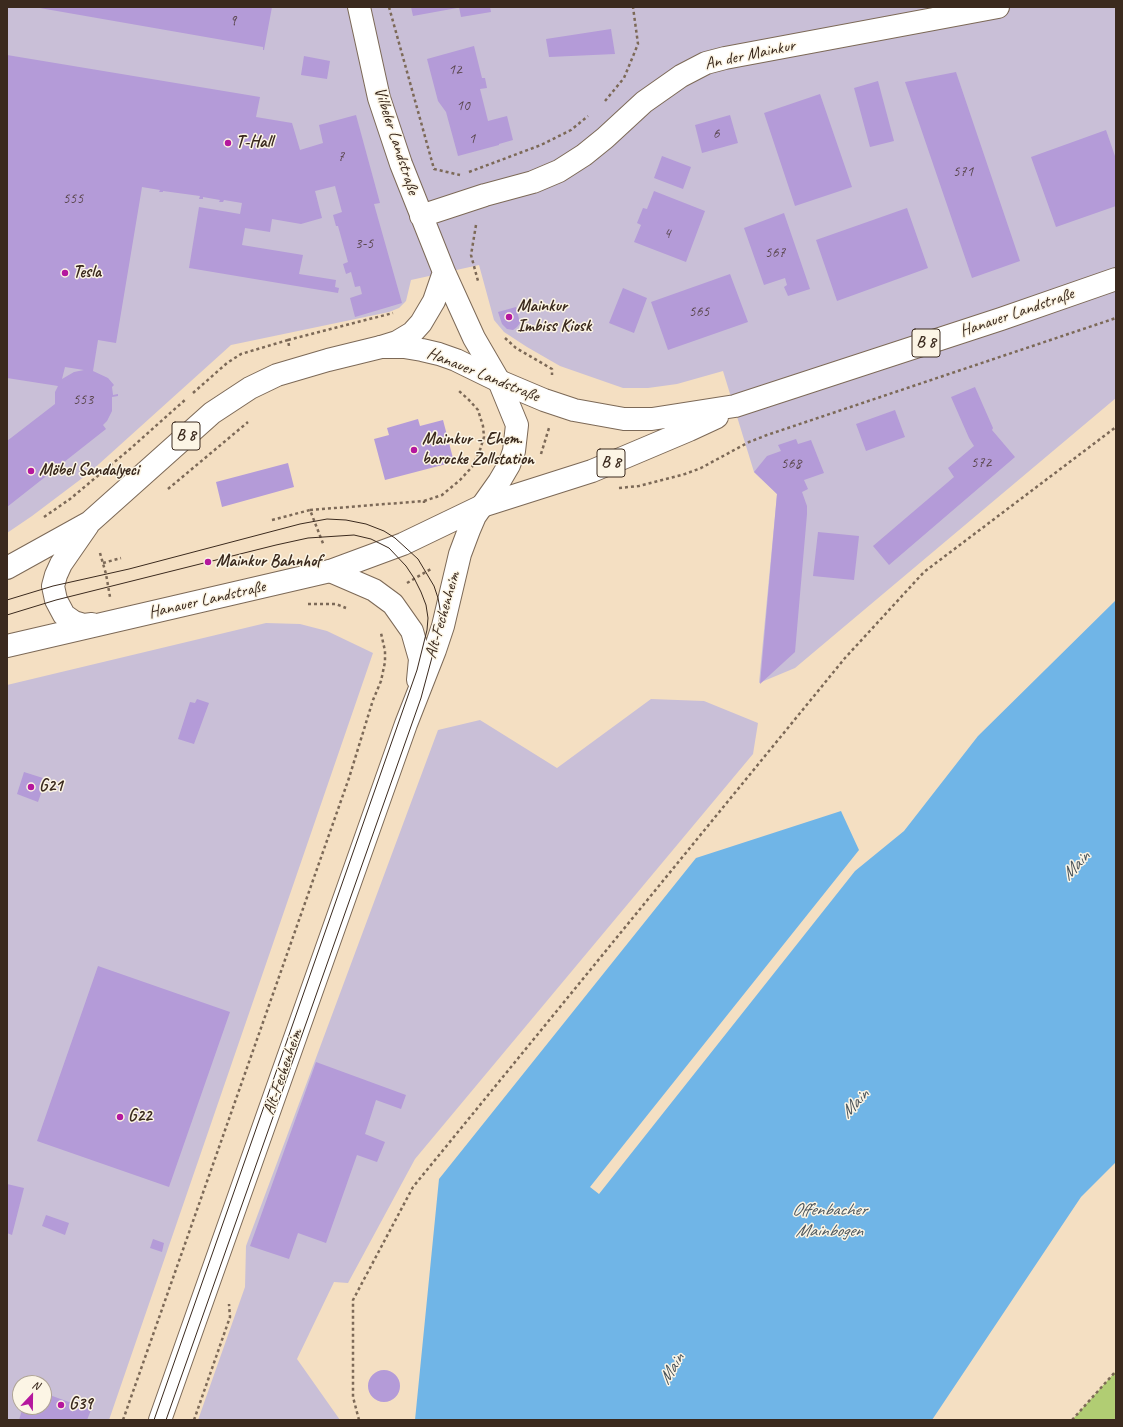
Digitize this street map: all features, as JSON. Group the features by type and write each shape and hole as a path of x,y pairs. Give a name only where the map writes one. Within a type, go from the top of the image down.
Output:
{"street":[{"name":"Vilbeler Landstraße","path":"359,7 379,98 401,164 444,272"},
{"name":"An der Mainkur","path":"421,216 471,199 533,182 559,171 584,155 605,138 644,102 682,76 706,63 725,58 998,7"},
{"path":"381,347 397,342 412,332 421,323 434,301 444,272"},
{"path":"444,272 474,338 499,381 517,425 514,451 509,465 482,506"},
{"name":"Hanauer Landstraße","path":"7,568 90,522 212,413 250,388 277,375 296,369 381,347 404,348 439,354 456,360 499,381 551,402 581,411 624,419 652,419 735,406 994,321 1116,279"},
{"name":"Hanauer Landstraße","path":"7,646 330,571 403,544 482,506 592,470 669,439 711,420 735,406"},
{"name":"Alt-Fechenheim","path":"160,1420 406,724 435,650 443,626 460,554 475,516 482,506"},
{"path":"90,522 61,564 53,586 54,592 56,600 64,615 74,622 93,624 113,621"},
{"name":"Alt-Fechenheim","path":"330,571 374,590 383,596 393,604 412,631 419,654 419,678 406,724"}],"path":[{"path":"389,7 434,169"},
{"path":"600,106 624,78 638,44 633,7"},
{"path":"468,172 541,145 571,130 588,116"},
{"path":"471,199 476,220 471,255 479,285"},
{"path":"614,489 639,486 685,474 701,468 749,442 767,435 1116,318"},
{"path":"500,334 516,348 552,369 548,429 536,470 541,487"},
{"path":"193,394 227,363 242,354 288,340 288,344"},
{"path":"272,520 310,510 424,501 442,494 460,480 472,467 484,437 483,426 478,410 455,388"},
{"path":"38,520 70,499 130,449 187,398"},
{"path":"163,493 249,421"},
{"path":"359,1420 353,1397 352,1300 413,1187 845,658 924,572 1116,427"},
{"path":"70,499 90,522 103,563 113,621"},
{"path":"424,501 432,530"},
{"path":"310,510 324,546"},
{"path":"383,596 460,554"},
{"path":"103,563 122,558"},
{"path":"123,1420 336,816 373,700 381,681 385,662 385,651 379,627"},
{"path":"1072,1420 1116,1371"}],"shaded area":[{"path":"7,7 1116,7 1116,398 795,668 759,683 777,494 754,472 723,371 677,384 648,388 623,388 560,366 504,332 494,320 479,265 411,280 406,301 399,308 389,312 231,345 89,473 7,533"},
{"path":"266,623 300,624 327,631 373,653 109,1420 7,1420 7,685"},
{"path":"651,699 704,701 758,723 753,754 415,1159 348,1283 334,1282 297,1359 340,1420 198,1420 245,1287 246,1246 438,730 480,720 557,768"}],"green space":[{"path":"1116,1371 1116,1420 1072,1420"}],"water":[{"name":"Offenbacher Mainbogen","path":"1116,600 1116,1162 1081,1197 932,1420 415,1420 439,1179 696,858 841,811 859,850 590,1187 599,1194 855,871 904,831 978,736"}],"building":[{"path":"34,7 272,7 263,50 263,47"},
{"path":"411,7 457,7 457,8 413,16"},
{"path":"459,7 490,7 491,12 461,17"},
{"path":"611,29 615,54 549,57 546,39"},
{"path":"474,46 482,78 485,78 487,88 480,89 488,121 507,116 513,140 458,156 446,112 438,101 427,59"},
{"path":"7,55 260,97 256,117 292,123 300,150 323,143 319,125 356,115 380,203 374,204 402,303 355,317 350,298 362,294 360,286 355,287 351,272 346,274 343,264 348,262 338,226 336,226 333,215 342,212 335,186 315,191 322,218 301,224 272,219 270,232 245,228 242,245 303,255 299,274 336,280 335,287 339,288 338,293 189,268 199,207 240,214 242,203 224,200 223,202 219,202 220,200 203,197 203,199 199,199 200,196 163,191 159,192 160,190 142,187 116,343 98,340 93,371 108,378 114,385 112,387 113,395 118,394 118,396 112,397 112,411 107,421 103,425 106,429 7,507 7,441 55,404 55,392 58,386 7,378","holes":["65,367 84,370 74,372 62,379"]},
{"path":"304,56 330,61 327,79 301,75"},
{"path":"956,72 1020,261 972,278 905,82"},
{"path":"878,81 894,141 870,147 854,88"},
{"path":"820,94 852,187 795,206 764,113"},
{"path":"730,115 738,143 702,153 695,125"},
{"path":"1106,130 1116,159 1116,206 1056,227 1031,157"},
{"path":"662,156 691,167 683,189 654,178"},
{"path":"654,191 705,211 686,262 634,242 641,225 637,223 643,208 647,209"},
{"path":"907,208 928,268 837,301 816,240"},
{"path":"784,213 810,289 788,296 784,287 787,285 785,278 764,285 744,228"},
{"path":"730,274 748,322 668,350 651,302"},
{"path":"623,288 647,298 634,333 609,323"},
{"name":"Mainkur Imbiss Kiosk","path":"516,307 520,323 513,330 507,329 502,324 498,312"},
{"path":"975,387 993,428 992,430 1015,457 889,565 873,546 954,477 948,468 974,446 951,397"},
{"path":"895,410 905,437 866,451 856,424"},
{"name":"Mainkur - Ehem. barocke Zollstation","path":"418,419 420,426 443,420 454,462 385,480 374,439 389,435 387,428"},
{"path":"796,439 798,444 811,440 824,473 804,480 808,489 802,492 807,506 807,514 795,652 760,684 777,494 754,472 767,456 781,451 778,445"},
{"path":"288,463 294,487 222,507 216,482"},
{"path":"818,532 859,536 854,580 813,576"},
{"path":"197,699 209,703 194,744 178,739 190,702 195,703"},
{"name":"G21","path":"24,772 46,779 38,802 17,794"},
{"path":"98,966 230,1012 169,1187 37,1141"},
{"path":"316,1062 406,1095 401,1109 376,1100 365,1134 385,1142 377,1162 357,1155 326,1243 298,1233 289,1259 250,1246"},
{"path":"7,1184 24,1188 12,1235 7,1233"},
{"path":"46,1215 69,1223 65,1235 42,1226"},
{"path":"153,1239 164,1243 162,1252 150,1248"},
{"path":"381,1370 387,1370 396,1374 400,1386 396,1398 387,1402 381,1402 372,1398 368,1389 368,1383 372,1374"},
{"name":"G39","path":"52,1396 91,1410 87,1420 19,1420 21,1415 52,1415"}],"tram line":[{"path":"7,600 53,586 129,569 300,524 327,519 346,520 366,524 384,531 395,538 418,559 434,586 438,598 440,609 438,635 421,698 166,1420"},
{"path":"7,615 56,600 276,545 308,538 354,535 371,539 389,548 406,566 414,578 426,605 428,618 427,630 417,670 154,1420"}],"place":[{"name":"T-Hall","path":"228,143"},
{"name":"Tesla","path":"65,273"},
{"name":"Mainkur Imbiss Kiosk","path":"509,317"},
{"name":"Mainkur - Ehem. barocke Zollstation","path":"414,450"},
{"name":"Möbel Sandalyeci","path":"31,471"},
{"name":"Mainkur Bahnhof","path":"208,562"},
{"name":"G21","path":"31,787"},
{"name":"G22","path":"120,1117"},
{"name":"G39","path":"61,1405"}],"water label":[{"name":"Main","path":"1076,866"},
{"name":"Main","path":"855,1104"},
{"name":"Main","path":"672,1369"}]}
